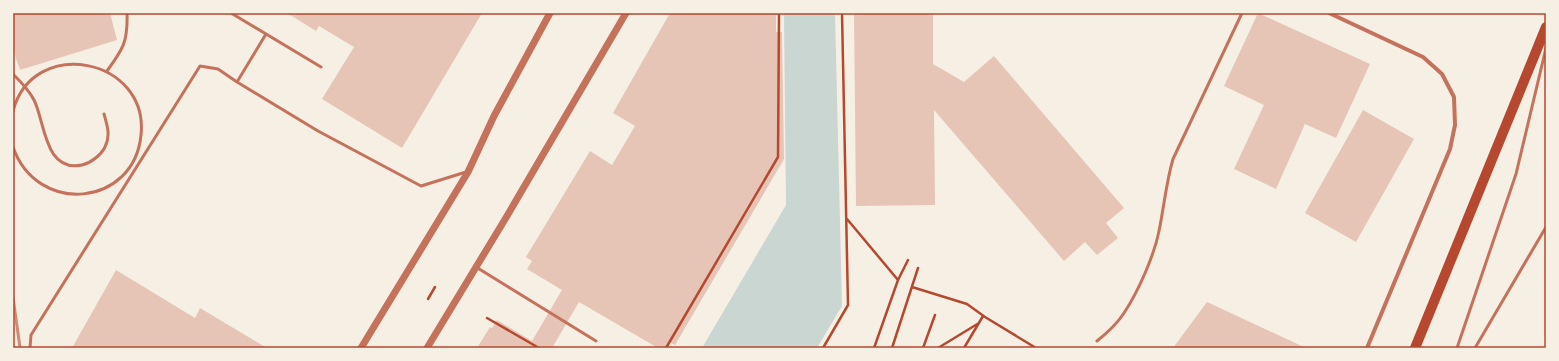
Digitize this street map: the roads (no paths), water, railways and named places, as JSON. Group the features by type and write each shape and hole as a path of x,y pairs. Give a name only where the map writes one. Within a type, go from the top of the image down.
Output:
{"main road":[{"path":"1415,348 1546,27"}],"street":[{"path":"361,348 468,172 494,116 550,13"},
{"path":"427,348 626,13"},
{"path":"1329,13 1423,57 1442,74 1454,97 1455,125 1450,149 1367,348"}],"lane":[{"path":"107,72 124,48 127,36 127,13"},
{"path":"231,13 321,67"},
{"path":"1097,341 1114,326 1125,312 1147,265 1158,233 1166,182 1172,159 1242,13"},
{"path":"237,82 266,34"},
{"path":"1457,348 1516,174 1546,48"},
{"path":"13,111 15,103 25,87 38,74 66,64 90,65 107,72 126,88 134,98 140,116 141,135 137,153 128,170 114,183 97,192 79,195 60,193 42,186 27,174 17,158 13,147"},
{"path":"30,348 31,335 200,66 218,69 318,131 421,186 468,172"},
{"path":"13,74 35,101 50,151 65,163 77,166 86,164 103,151 109,136 104,114"},
{"path":"1475,348 1546,227"},
{"path":"476,267 596,342"}],"railway":[{"path":"13,297 20,348"}]}
